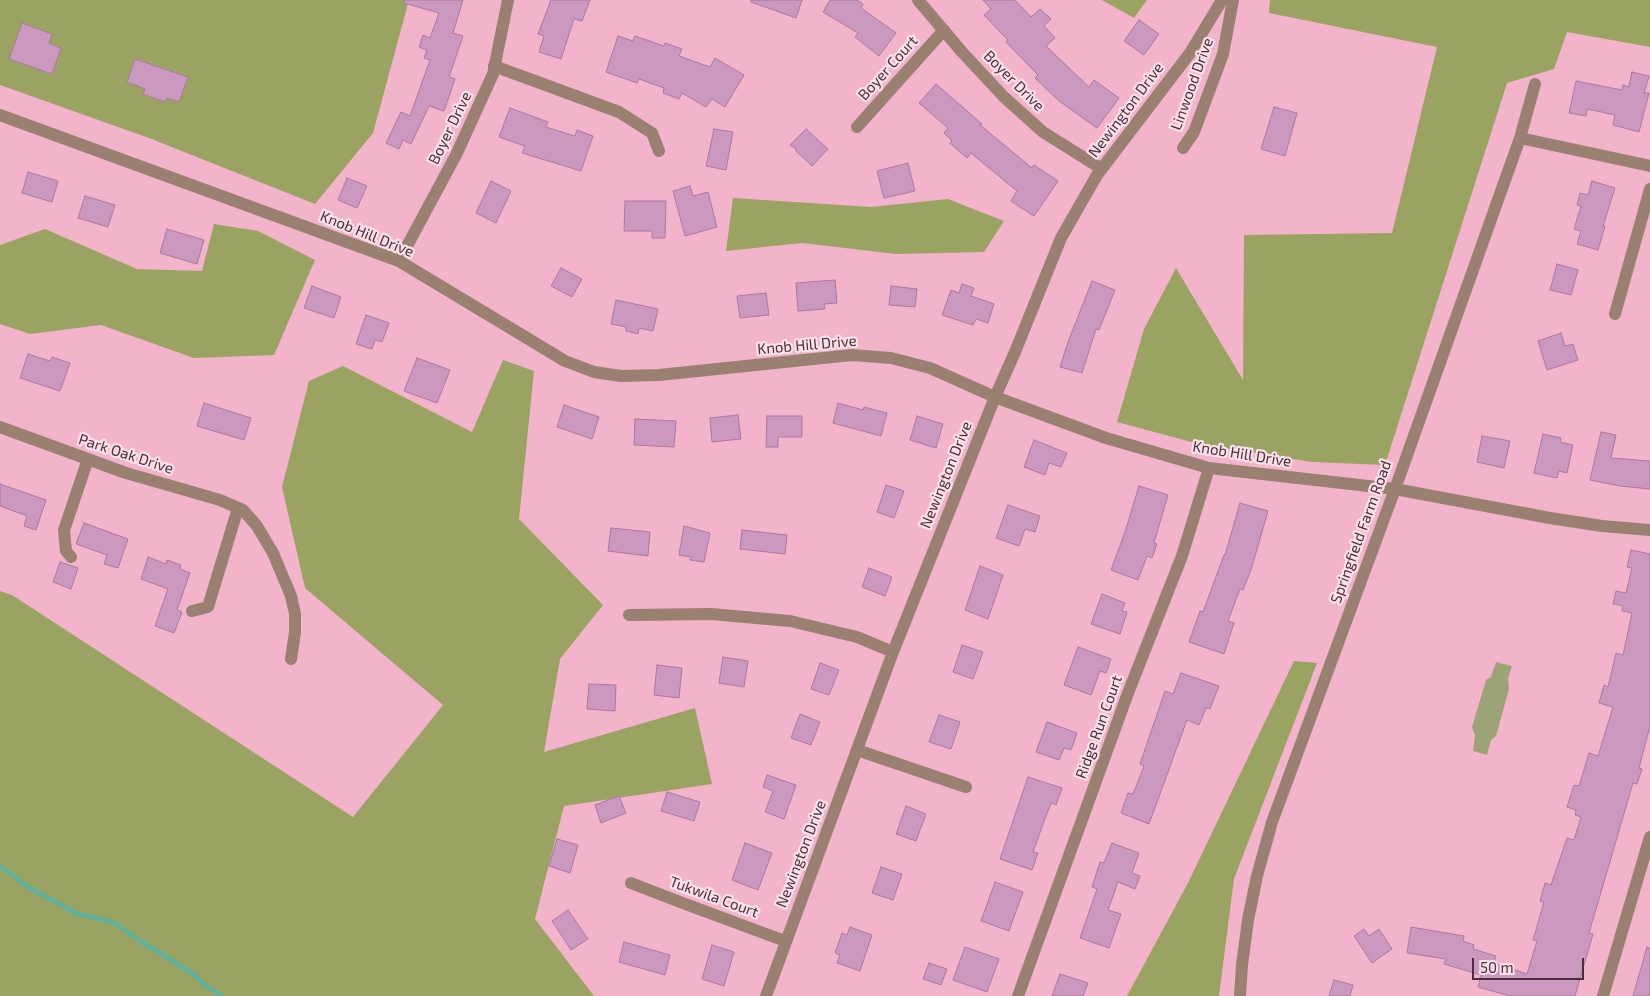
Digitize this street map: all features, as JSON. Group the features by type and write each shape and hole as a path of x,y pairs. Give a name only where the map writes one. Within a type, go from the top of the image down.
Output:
{"street":[{"name":"Boyer Drive","path":"399,261 456,155 493,74 508,0"},
{"name":"Boyer Drive","path":"918,0 1004,98 1043,132 1102,168"},
{"name":"Newington Drive","path":"766,996 893,652 1061,238 1102,168 1190,53 1222,0"},
{"name":"Linwood Drive","path":"1183,148 1194,132 1223,54 1233,0"},
{"name":"Boyer Court","path":"857,127 944,30"},
{"path":"494,66 619,112 652,133 659,151"},
{"name":"Springfield Farm Road","path":"1240,996 1248,920 1256,876 1272,822 1395,489 1520,138 1535,84"},
{"name":"Knob Hill Drive","path":"0,114 399,261 565,361 594,372 621,376 659,376 852,355 891,358 930,368 995,397 1106,438 1209,468 1395,489 1550,518 1602,526 1650,530"},
{"path":"1520,138 1650,166"},
{"path":"1615,314 1650,189"},
{"name":"Park Oak Drive","path":"0,427 126,473 220,500 240,509"},
{"path":"71,557 66,551 64,530 88,459"},
{"name":"Ridge Run Court","path":"1018,996 1128,693 1182,556 1209,468"},
{"path":"192,611 208,607 240,509 257,526 273,553 291,596 295,614 295,632 291,659"},
{"path":"630,615 711,614 790,621 857,637 893,652"},
{"path":"858,750 966,787"},
{"path":"1603,996 1650,837"},
{"name":"Tukwila Court","path":"632,883 785,941"}],"green space":[{"path":"0,0 409,0 373,133 315,204 149,138 0,85"},
{"path":"1102,0 1147,0 1134,18"},
{"path":"1270,0 1650,0 1650,47 1567,32 1554,69 1507,83 1385,465 1312,462 1199,444 1117,422 1144,329 1176,268 1243,380 1244,235 1392,233 1437,47 1269,13"},
{"path":"733,198 871,207 948,199 1004,221 984,252 896,254 802,243 726,251"},
{"path":"214,224 258,231 315,260 274,355 194,358 101,325 30,334 0,324 0,245 45,229 137,269 202,271"},
{"path":"503,360 534,371 519,519 603,605 560,659 544,752 695,708 712,784 564,806 535,919 594,996 0,996 0,591 12,595 353,817 443,705 305,588 282,487 309,381 343,366 472,432"},
{"path":"1294,661 1317,663 1234,879 1219,996 1127,996 1188,883"},
{"path":"1496,662 1512,666 1508,678 1509,689 1496,736 1491,740 1487,755 1473,751 1475,736 1472,727 1486,680 1491,677"}],"building":[{"path":"405,0 463,0 453,33 463,36 449,77 455,79 444,111 429,106 411,144 403,140 399,149 386,143 401,112 410,116 430,60 424,58 427,50 419,47 423,35 430,38 439,13 404,3"},
{"path":"551,0 590,0 582,21 574,19 561,59 539,52 544,36 538,34"},
{"path":"751,0 802,0 796,18 751,2"},
{"path":"830,0 857,0 863,4 861,8 896,33 879,56 855,37 858,33 823,12"},
{"path":"983,0 1015,0 1031,17 1040,9 1051,19 1044,26 1055,38 1046,46 1089,87 1094,80 1119,98 1097,128 1059,101 1035,78 1038,75 1006,42 1008,40 984,15 991,9"},
{"path":"1139,20 1159,34 1144,55 1124,41"},
{"path":"22,23 52,34 49,43 61,48 52,74 9,59"},
{"path":"618,36 633,41 635,36 664,46 665,43 682,49 679,56 710,67 715,58 744,75 725,107 712,99 706,107 682,93 679,99 663,93 664,88 639,79 637,83 606,72"},
{"path":"135,59 188,77 179,102 167,98 165,102 143,94 145,89 127,82"},
{"path":"1632,72 1649,76 1644,93 1649,93 1639,132 1613,125 1615,115 1587,109 1586,116 1569,113 1576,81 1622,90 1623,85 1629,87"},
{"path":"936,84 982,124 980,125 1032,168 1034,165 1058,181 1034,216 1011,201 1017,191 971,153 967,158 950,143 952,141 944,133 948,128 919,103"},
{"path":"1274,107 1297,113 1285,156 1261,149"},
{"path":"510,108 548,122 546,127 575,136 577,130 593,136 581,171 522,153 525,146 499,137"},
{"path":"714,129 733,132 726,170 706,166"},
{"path":"806,129 828,149 812,166 790,145"},
{"path":"908,163 915,191 884,198 877,171"},
{"path":"28,172 58,181 52,202 22,193"},
{"path":"347,178 367,186 357,208 338,200"},
{"path":"491,181 511,191 496,223 476,213"},
{"path":"1592,181 1615,188 1603,226 1605,226 1598,250 1577,244 1581,231 1574,229 1581,206 1577,205 1580,193 1588,195"},
{"path":"690,186 693,196 708,192 717,227 685,236 673,191"},
{"path":"85,196 115,205 108,227 78,218"},
{"path":"625,201 666,201 665,238 652,238 652,231 624,231"},
{"path":"167,229 204,240 197,264 160,253"},
{"path":"1557,264 1578,270 1571,295 1550,290"},
{"path":"561,268 582,279 572,297 551,286"},
{"path":"835,280 837,303 824,304 825,309 798,311 796,283"},
{"path":"1092,281 1115,290 1099,330 1096,329 1082,373 1060,367"},
{"path":"962,284 974,288 971,296 994,304 988,323 976,319 973,325 942,315 951,290 959,293"},
{"path":"312,286 341,297 334,318 304,308"},
{"path":"891,286 917,289 915,307 889,305"},
{"path":"766,293 769,315 740,318 737,296"},
{"path":"616,300 658,309 653,331 639,328 638,334 626,331 626,327 611,324"},
{"path":"366,315 389,323 382,342 375,340 372,349 356,344"},
{"path":"1561,333 1565,346 1573,344 1578,360 1547,370 1538,341"},
{"path":"28,354 50,361 52,357 70,363 60,391 20,378"},
{"path":"417,358 450,370 437,403 404,391"},
{"path":"204,403 251,418 244,440 197,426"},
{"path":"838,403 863,410 864,407 887,413 881,436 833,423"},
{"path":"564,405 599,417 592,439 557,427"},
{"path":"738,415 741,439 712,442 710,418"},
{"path":"767,416 802,416 802,437 778,437 778,447 766,447"},
{"path":"917,416 943,424 936,448 910,440"},
{"path":"635,419 676,421 674,447 634,445"},
{"path":"1601,432 1616,435 1611,458 1650,461 1650,489 1590,480"},
{"path":"1543,434 1561,438 1560,442 1573,445 1567,473 1559,471 1557,478 1534,473"},
{"path":"1482,436 1510,441 1504,468 1477,462"},
{"path":"1034,440 1067,453 1061,467 1049,463 1045,475 1024,467"},
{"path":"0,484 46,500 36,530 24,526 27,516 0,506"},
{"path":"886,485 904,491 894,518 877,512"},
{"path":"1139,486 1168,495 1154,543 1157,544 1152,558 1147,556 1138,580 1111,570"},
{"path":"1240,503 1268,511 1251,570 1243,590 1240,589 1228,621 1234,623 1224,654 1189,642 1200,611 1203,612 1225,555"},
{"path":"1008,505 1040,516 1035,532 1025,529 1019,546 996,538"},
{"path":"84,523 128,539 118,568 104,564 107,555 76,544"},
{"path":"684,526 710,533 704,562 690,560 691,557 679,555"},
{"path":"611,528 650,532 648,556 608,551"},
{"path":"742,530 787,535 785,554 740,549"},
{"path":"1631,550 1650,554 1650,726 1639,768 1642,769 1637,784 1633,783 1589,933 1593,934 1575,996 1510,996 1478,987 1481,975 1444,964 1446,959 1407,953 1411,927 1464,936 1463,941 1474,945 1473,949 1496,956 1494,963 1527,974 1537,941 1533,940 1544,902 1540,901 1545,883 1551,885 1567,838 1574,840 1581,817 1575,815 1576,810 1567,807 1574,785 1579,786 1589,753 1598,756 1613,707 1599,703 1604,685 1608,687 1616,653 1623,655 1632,613 1622,611 1623,606 1613,604 1616,591 1626,593 1632,568 1627,567"},
{"path":"148,557 166,564 167,560 181,565 180,569 190,573 177,610 182,612 174,633 155,626 168,589 141,579"},
{"path":"60,562 78,568 71,589 53,582"},
{"path":"980,566 1003,575 988,619 965,610"},
{"path":"869,568 892,577 885,596 862,587"},
{"path":"1102,594 1125,603 1122,611 1127,612 1120,634 1091,624"},
{"path":"962,645 983,652 973,679 953,672"},
{"path":"1078,647 1111,659 1106,673 1100,671 1091,695 1064,685"},
{"path":"723,657 748,661 744,687 719,683"},
{"path":"820,663 839,670 829,695 811,689"},
{"path":"657,665 682,668 679,698 654,695"},
{"path":"1181,673 1219,686 1210,709 1206,708 1199,725 1187,720 1149,824 1121,813 1128,793 1133,794 1144,766 1140,764 1165,691 1173,694"},
{"path":"589,684 616,685 615,711 587,709"},
{"path":"800,714 820,722 811,745 791,738"},
{"path":"939,715 960,722 951,749 929,742"},
{"path":"1047,722 1077,733 1071,750 1064,748 1059,760 1036,752"},
{"path":"767,775 796,785 784,819 765,812 773,791 763,787"},
{"path":"1028,777 1062,788 1056,805 1051,803 1043,824 1033,852 1038,853 1032,870 1000,859"},
{"path":"667,792 700,802 694,821 661,811"},
{"path":"619,796 626,813 601,823 595,805"},
{"path":"906,806 926,814 916,841 896,834"},
{"path":"557,839 578,845 570,873 549,866"},
{"path":"745,843 772,853 758,890 732,880"},
{"path":"1112,843 1139,853 1132,873 1140,876 1135,889 1118,882 1108,910 1121,914 1109,948 1080,938 1097,889 1092,887 1100,862 1104,863"},
{"path":"881,867 902,874 893,900 872,893"},
{"path":"995,882 1023,892 1009,931 981,921"},
{"path":"568,910 588,939 571,950 552,921"},
{"path":"850,927 872,935 860,971 837,963 840,955 835,953 842,933 847,935"},
{"path":"1364,929 1369,936 1379,929 1392,949 1372,963 1354,936"},
{"path":"624,942 670,955 665,975 619,962"},
{"path":"712,945 734,952 724,986 702,979"},
{"path":"965,947 999,959 987,992 953,980"},
{"path":"1647,947 1650,948 1650,996 1633,996"},
{"path":"929,963 947,969 941,985 923,979"},
{"path":"1060,974 1088,983 1083,996 1052,996"},
{"path":"1334,980 1353,985 1350,996 1329,996"}],"waterway":[{"path":"0,866 28,887 78,914 113,922 192,973 206,986 222,996"}]}
